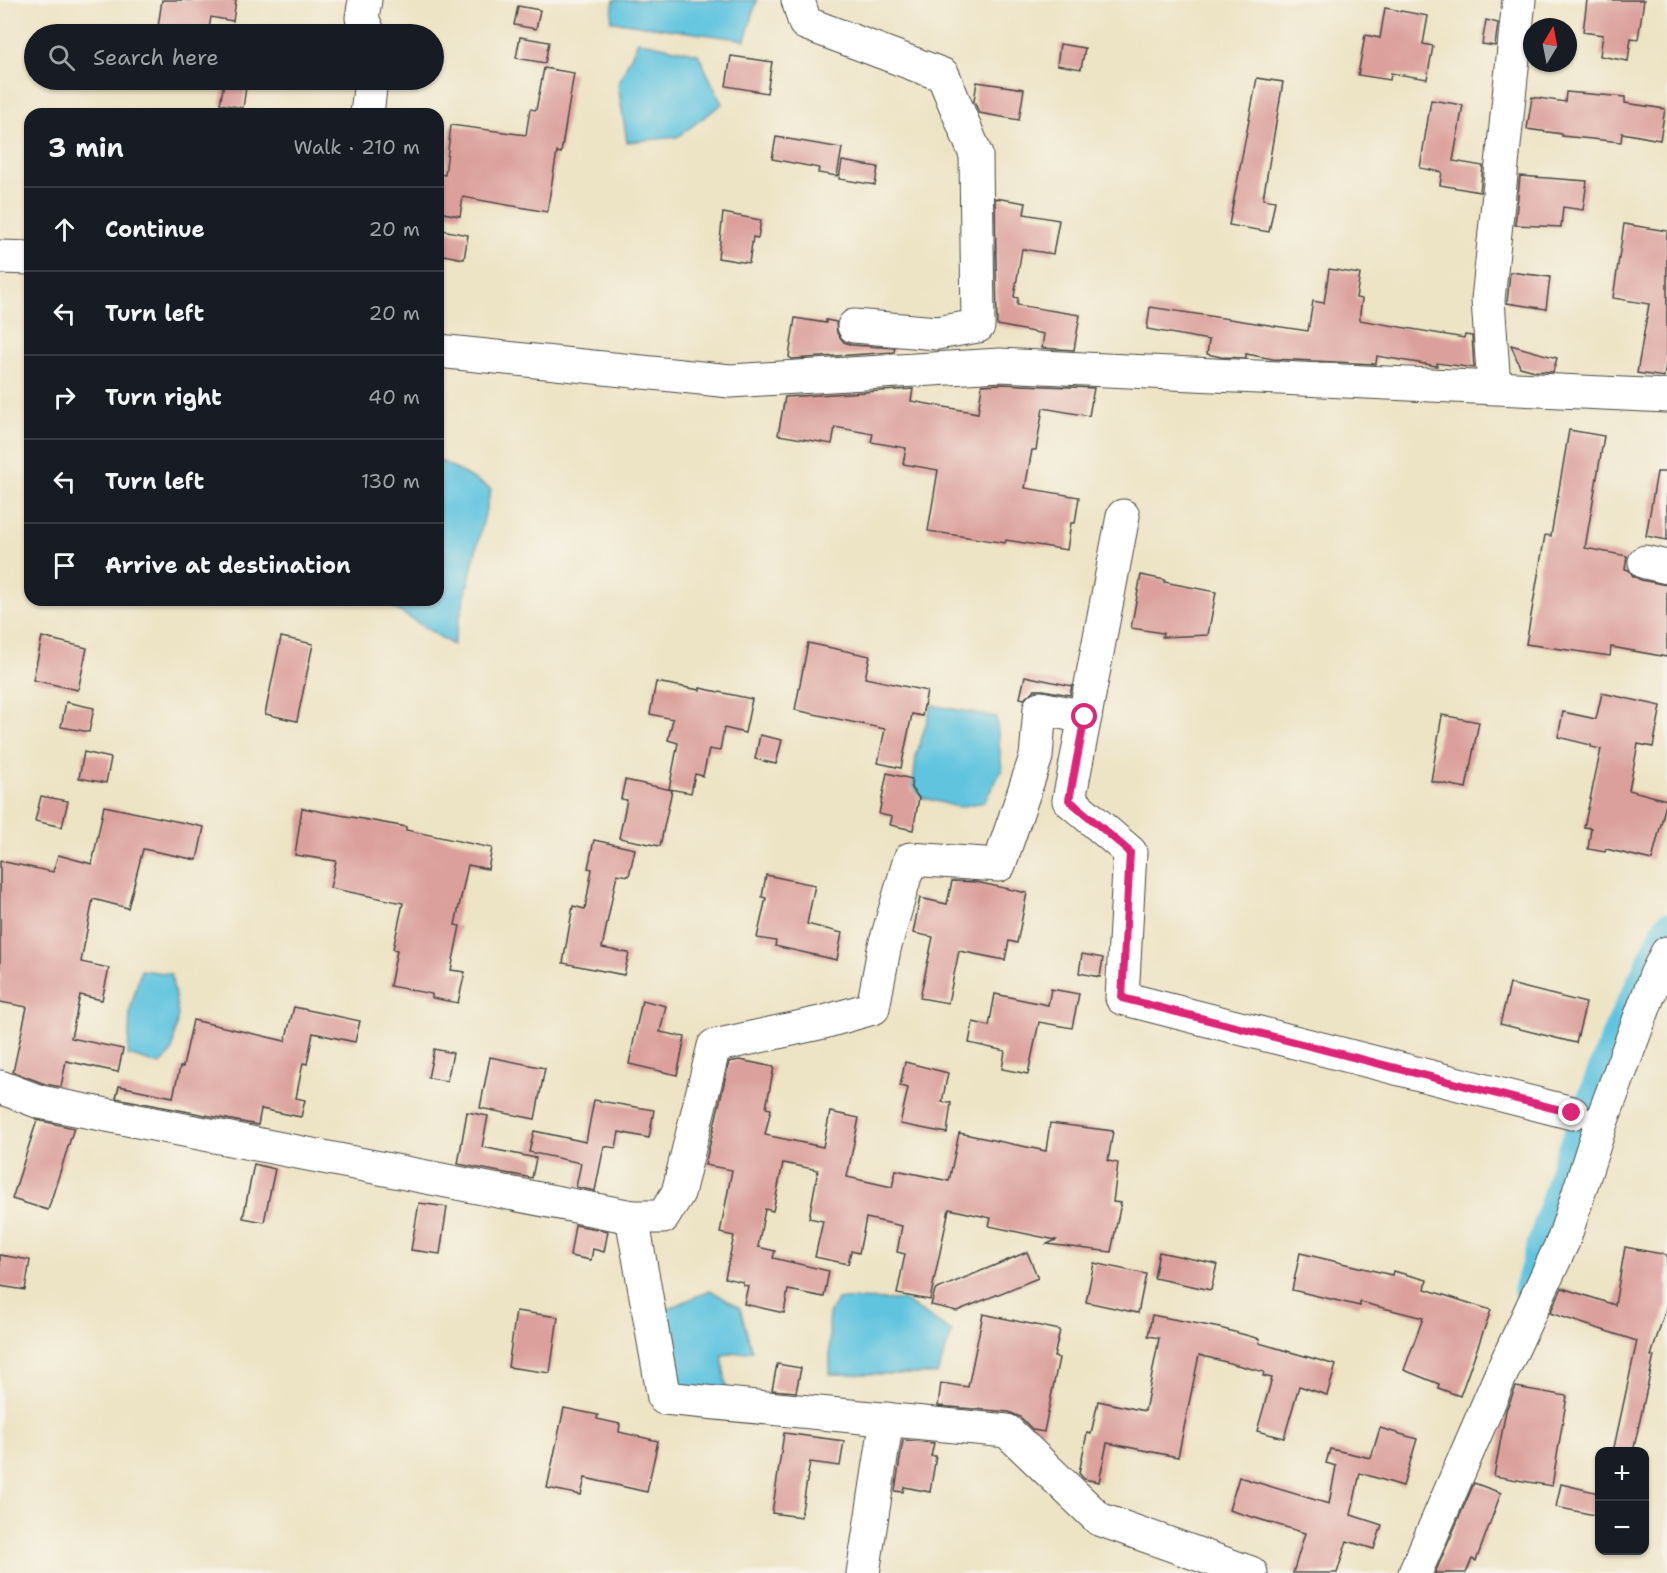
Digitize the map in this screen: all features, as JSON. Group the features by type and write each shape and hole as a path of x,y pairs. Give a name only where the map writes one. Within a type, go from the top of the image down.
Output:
{"street":[{"path":"365,0 362,18 365,24"},
{"path":"798,0 805,23 942,75 976,155 978,326 937,333 854,327"},
{"path":"1494,387 1488,300 1519,0"},
{"path":"368,108 370,90"},
{"path":"0,257 24,258"},
{"path":"444,352 730,381 1000,365 1667,396"},
{"path":"1123,516 1069,800 1130,852 1122,998 1572,1113"},
{"path":"0,1087 40,1102 632,1217 663,1217 678,1192 714,1046 815,1024 873,1008 884,949 910,859 999,865 1036,757 1040,708 1085,717"},
{"path":"1415,1573 1502,1372 1564,1239 1601,1123 1656,975 1667,952"},
{"path":"632,1217 664,1398 1007,1431 1099,1519 1251,1573"},
{"path":"863,1573 887,1419"}],"water":[{"path":"614,0 757,0 745,40 611,21"},
{"path":"638,41 698,54 722,104 677,137 627,142 618,84"},
{"path":"444,463 491,489 453,645 391,606 444,606"},
{"path":"932,705 996,717 1002,770 984,802 958,807 921,797 913,786 916,756"},
{"path":"141,970 171,974 178,1014 172,1052 160,1065 128,1055 130,1010"},
{"path":"710,1290 740,1308 752,1351 722,1355 728,1400 671,1388 661,1326 666,1310"},
{"path":"837,1299 903,1300 952,1332 937,1374 830,1374 829,1314"}],"building":[{"path":"162,0 236,0 233,21 211,17 210,24 158,24"},
{"path":"1587,0 1644,0 1638,39 1631,38 1628,61 1600,56 1603,35 1583,32"},
{"path":"518,6 540,10 536,29 514,25"},
{"path":"1385,8 1428,16 1423,44 1433,46 1427,79 1391,73 1390,80 1358,75 1365,35 1380,38"},
{"path":"1486,20 1498,23 1495,46 1482,44"},
{"path":"520,37 549,42 545,63 516,58"},
{"path":"1060,44 1085,48 1081,69 1057,65"},
{"path":"731,56 772,62 767,93 726,86"},
{"path":"544,68 574,73 561,153 557,152 547,212 463,197 460,216 444,213 444,175 451,125 526,135 530,109 536,110"},
{"path":"1257,78 1283,82 1263,199 1275,201 1269,232 1229,225"},
{"path":"977,82 1024,89 1019,120 979,113 974,101"},
{"path":"223,90 246,90 243,108 220,104"},
{"path":"1566,92 1625,97 1625,103 1665,109 1660,140 1622,133 1621,142 1562,136 1562,134 1527,129 1532,97 1565,102"},
{"path":"1431,100 1463,105 1453,161 1483,166 1480,192 1440,185 1442,172 1420,168"},
{"path":"776,137 842,148 837,176 818,173 819,168 772,159"},
{"path":"842,161 878,167 875,185 839,179"},
{"path":"1520,176 1587,181 1583,210 1563,207 1561,227 1515,225"},
{"path":"995,198 1026,203 1024,214 1059,220 1053,254 1022,249 1014,297 1018,298 1017,305 1080,315 1074,350 1042,348 1044,334 997,325"},
{"path":"723,213 761,220 758,238 753,237 749,263 718,258"},
{"path":"1624,224 1667,231 1667,360 1664,377 1637,373 1649,304 1613,298"},
{"path":"444,230 468,235 464,259 444,255"},
{"path":"1329,269 1360,274 1356,298 1362,299 1359,320 1464,338 1465,335 1472,336 1474,368 1437,363 1437,366 1377,356 1376,364 1273,359 1246,354 1246,358 1221,357 1207,354 1209,340 1147,329 1150,307 1308,331 1313,301 1324,303"},
{"path":"1510,272 1550,277 1546,309 1507,303"},
{"path":"795,318 826,323 826,320 836,322 837,333 844,342 852,345 895,348 894,352 792,359 789,357"},
{"path":"1511,345 1557,358 1553,372 1520,367"},
{"path":"982,385 1094,388 1089,416 1043,408 1036,450 1032,450 1025,488 1079,497 1075,523 1071,523 1067,550 928,531 938,470 903,464 906,448 871,442 873,434 835,427 832,444 778,435 785,397 913,389 911,401 978,413"},
{"path":"1569,430 1604,436 1585,548 1627,556 1625,569 1629,570 1633,576 1641,580 1667,585 1667,657 1611,647 1610,656 1526,644 1545,535 1551,536"},
{"path":"1657,472 1667,472 1667,540 1646,536"},
{"path":"1141,575 1216,592 1208,635 1162,637 1163,633 1131,628"},
{"path":"42,637 87,648 78,690 33,680"},
{"path":"281,637 313,644 297,721 265,714"},
{"path":"808,643 870,656 865,678 927,691 922,716 912,714 901,768 878,763 885,729 795,710"},
{"path":"1025,676 1072,686 1070,695 1034,690 1024,699 1020,698"},
{"path":"656,682 752,699 745,733 724,728 720,751 709,749 703,776 695,774 691,793 669,789 678,743 668,740 673,719 650,714"},
{"path":"1602,693 1661,706 1653,747 1638,744 1629,790 1667,800 1652,860 1606,849 1605,852 1588,849 1591,828 1584,827 1601,749 1558,737 1563,712 1596,719"},
{"path":"66,702 94,708 89,732 61,727"},
{"path":"1442,715 1479,722 1466,788 1431,781"},
{"path":"760,735 782,740 776,764 755,759"},
{"path":"84,752 111,758 106,783 79,778"},
{"path":"887,773 912,779 911,788 919,798 913,830 890,825 892,817 879,814"},
{"path":"625,780 672,790 660,846 619,838 627,800 621,799"},
{"path":"41,796 68,801 62,827 35,821"},
{"path":"104,806 204,827 197,860 143,849 128,908 93,899 81,962 109,968 102,1000 80,995 71,1038 123,1049 118,1072 66,1061 61,1087 45,1084 13,1072 27,1007 0,1002 0,861 53,872 58,855 92,864"},
{"path":"302,808 406,827 406,830 492,848 488,869 468,865 455,925 460,926 451,970 465,972 458,1003 432,998 432,994 390,986 397,950 393,949 403,903 330,888 336,861 295,855"},
{"path":"594,840 635,849 629,876 617,874 602,948 629,953 624,975 563,963 573,906 585,909 592,869 588,868"},
{"path":"766,875 815,885 807,924 842,933 837,960 775,946 776,941 757,938 766,898 762,897"},
{"path":"952,881 976,882 1027,893 1017,943 1009,941 1005,960 959,951 948,1003 920,998 933,937 913,933 920,898 947,904"},
{"path":"1082,954 1103,958 1100,977 1079,973"},
{"path":"1510,984 1586,1003 1576,1043 1500,1024"},
{"path":"1051,989 1079,994 1072,1028 1039,1022 1028,1074 1002,1069 1005,1051 969,1043 973,1022 989,1026 995,994 1048,1005"},
{"path":"642,1000 666,1006 660,1032 685,1037 677,1075 629,1064"},
{"path":"294,1007 360,1021 355,1042 313,1033 307,1064 303,1063 296,1098 305,1100 301,1117 261,1109 258,1125 116,1098 119,1086 173,1097 180,1067 183,1067 193,1020 285,1041"},
{"path":"434,1049 453,1053 447,1081 428,1078"},
{"path":"490,1057 545,1068 535,1119 480,1108"},
{"path":"740,1060 774,1067 766,1108 771,1109 765,1135 823,1147 830,1112 859,1118 847,1177 892,1187 896,1170 949,1181 959,1133 1046,1151 1050,1123 1113,1131 1108,1161 1118,1163 1113,1202 1121,1203 1111,1252 1047,1244 1056,1240 989,1226 991,1218 949,1209 930,1300 897,1294 905,1254 897,1252 902,1226 866,1218 859,1253 851,1251 848,1264 815,1257 823,1221 809,1218 818,1170 783,1163 773,1211 765,1209 758,1247 775,1251 773,1258 829,1271 824,1297 788,1290 784,1313 744,1304 748,1286 743,1285 743,1282 725,1278 734,1236 720,1233 732,1170 705,1165 729,1062"},
{"path":"905,1062 948,1073 942,1102 951,1103 947,1133 900,1124 908,1088 900,1086"},
{"path":"594,1100 654,1110 649,1138 619,1132 616,1148 604,1146 595,1191 576,1187 581,1163 529,1152 534,1131 586,1142"},
{"path":"467,1112 488,1116 482,1147 536,1158 532,1178 458,1164"},
{"path":"37,1120 74,1128 48,1210 12,1199"},
{"path":"254,1164 275,1169 264,1222 243,1218"},
{"path":"419,1203 447,1207 440,1254 411,1250"},
{"path":"575,1225 608,1231 604,1252 593,1249 591,1260 570,1256"},
{"path":"1625,1247 1667,1255 1667,1305 1651,1356 1654,1356 1634,1447 1614,1447 1637,1341 1550,1313 1562,1288 1615,1305"},
{"path":"1027,1252 1038,1278 957,1311 931,1305 935,1290"},
{"path":"1159,1252 1217,1264 1211,1290 1154,1278"},
{"path":"1300,1253 1392,1275 1393,1271 1427,1280 1425,1289 1491,1310 1460,1396 1438,1388 1439,1384 1404,1370 1423,1318 1360,1302 1360,1306 1292,1290"},
{"path":"0,1255 30,1260 25,1290 0,1286"},
{"path":"1094,1263 1146,1274 1138,1313 1086,1302"},
{"path":"516,1311 558,1317 550,1373 508,1367"},
{"path":"983,1314 1060,1330 1054,1357 1059,1358 1044,1432 1033,1430 1020,1417 1009,1412 938,1406 941,1383 968,1387"},
{"path":"1152,1315 1220,1328 1260,1339 1259,1343 1336,1365 1327,1395 1299,1386 1284,1438 1257,1431 1272,1378 1263,1376 1264,1372 1199,1355 1178,1457 1107,1443 1099,1482 1084,1479 1079,1473 1087,1433 1091,1434 1098,1401 1145,1411 1159,1338 1148,1336"},
{"path":"777,1364 801,1368 796,1392 772,1390"},
{"path":"1516,1387 1567,1396 1552,1486 1494,1476 1506,1410"},
{"path":"564,1408 598,1415 597,1419 620,1424 619,1432 658,1441 647,1492 585,1478 581,1495 547,1488"},
{"path":"1380,1428 1417,1439 1403,1486 1360,1473 1351,1515 1382,1525 1374,1549 1347,1541 1337,1573 1293,1573 1305,1533 1229,1510 1239,1477 1329,1504 1336,1466 1326,1463 1330,1449 1371,1458"},
{"path":"784,1433 844,1441 840,1466 810,1462 801,1517 772,1513"},
{"path":"903,1440 934,1443 931,1456 936,1456 930,1492 904,1487 903,1492 895,1491"},
{"path":"1474,1483 1501,1493 1476,1561 1472,1559 1466,1573 1435,1573"},
{"path":"1561,1484 1595,1492 1595,1515 1556,1507"}],"waterway":[{"path":"1526,1291 1565,1162 1616,1031 1667,925"}],"route":[{"path":"1085,717 1069,800 1130,852 1122,998 1572,1113"}]}
